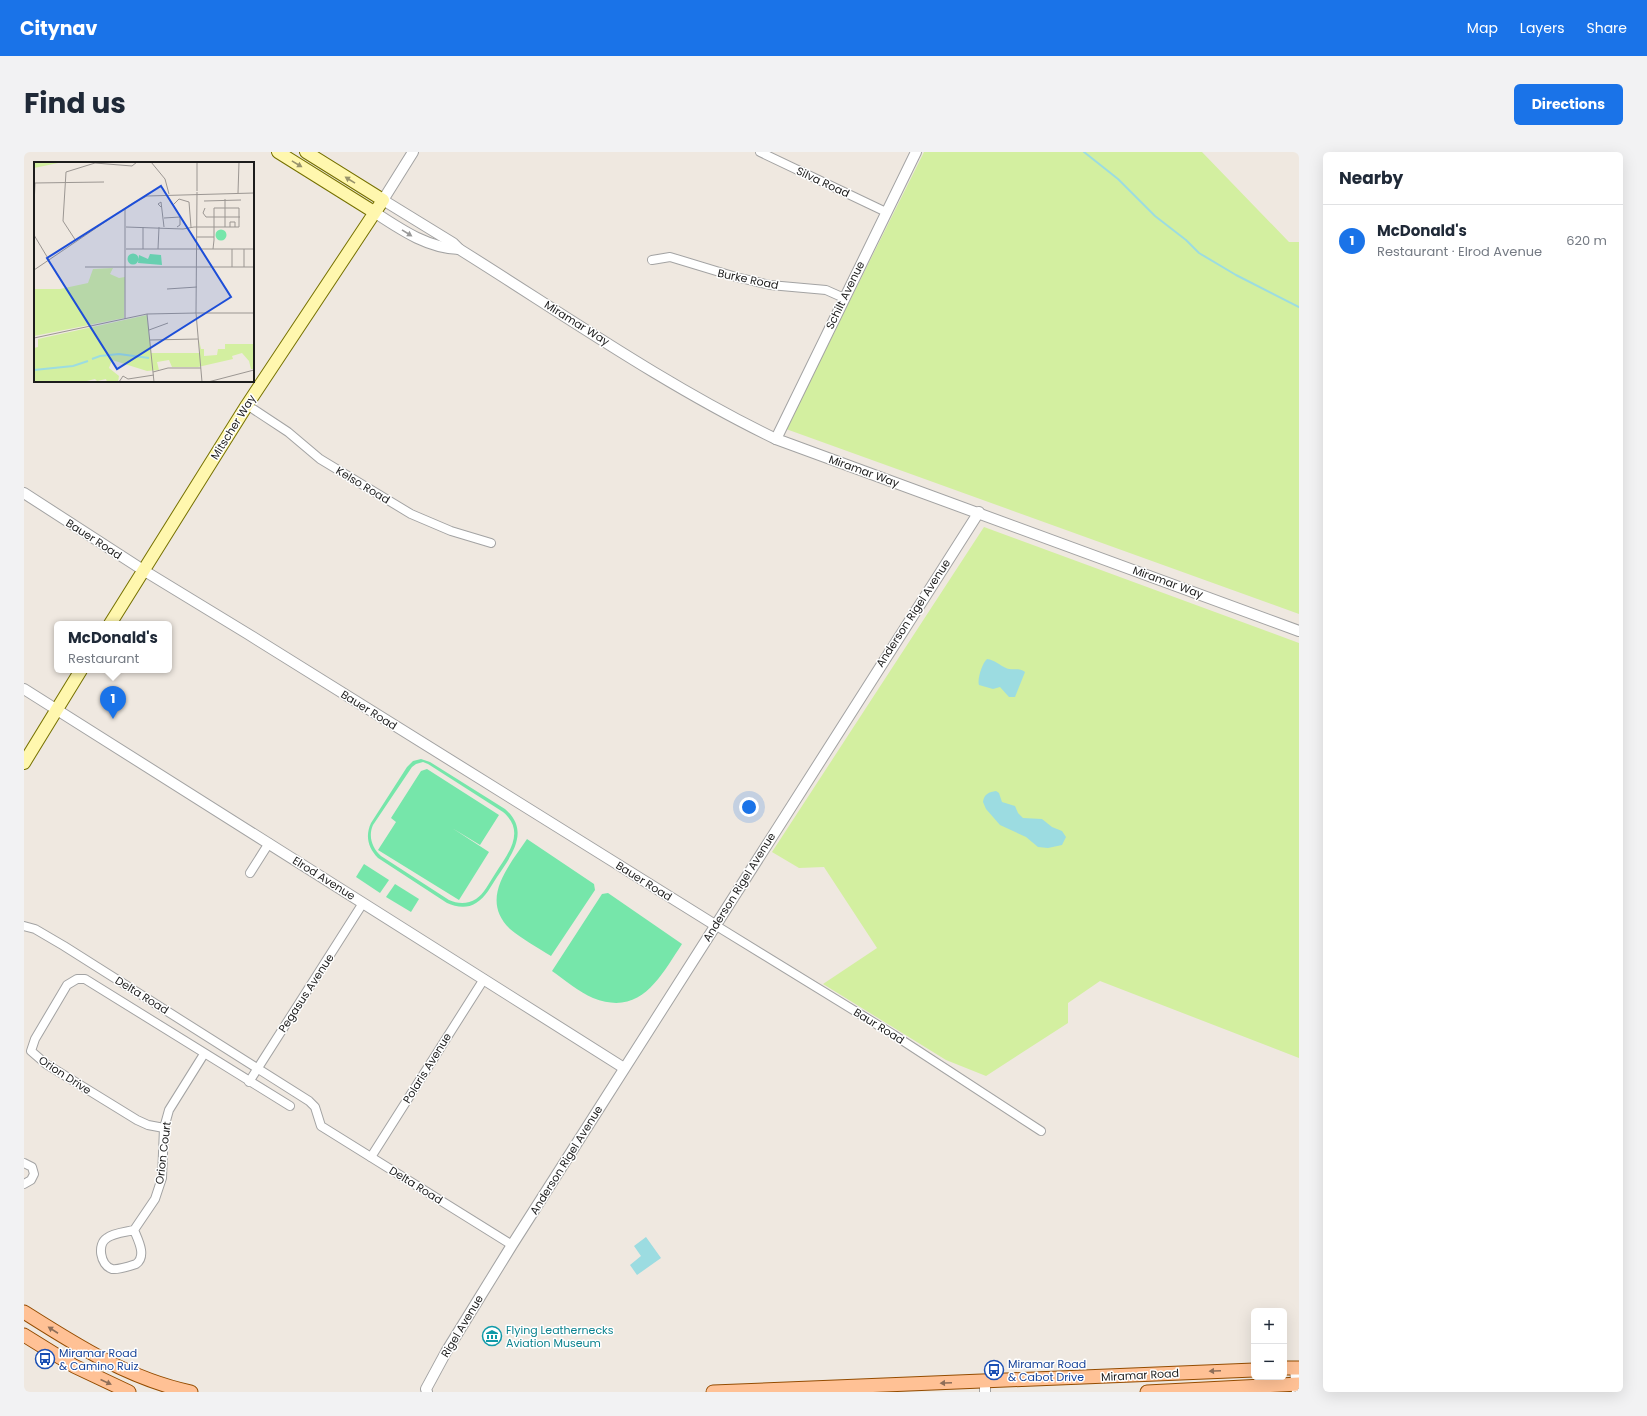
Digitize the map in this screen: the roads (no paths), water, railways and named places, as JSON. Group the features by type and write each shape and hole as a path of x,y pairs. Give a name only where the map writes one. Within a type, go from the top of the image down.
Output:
{"main road":[{"name":"Miramar Way","path":"278,152 374,212"},
{"name":"Miramar Way","path":"306,152 383,200"},
{"name":"Mitscher Way","path":"112,621 247,405 383,200"},
{"path":"24,763 79,673"},
{"path":"24,1312 108,1363 138,1376 191,1392"},
{"path":"24,1335 74,1366 129,1392"},
{"name":"Miramar Road","path":"713,1392 985,1387 1251,1370"},
{"name":"Miramar Road","path":"1147,1392 1297,1387"}],"street":[{"name":"Mitscher Way","path":"383,200 413,152"},
{"name":"Silva Road","path":"760,152 886,212"},
{"name":"Schilt Avenue","path":"776,439 916,152"},
{"name":"Miramar Way","path":"383,200 453,243 459,250 672,383 729,416 776,439 979,512 1299,631"},
{"name":"Miramar Way","path":"374,212 414,238 450,249 459,250"},
{"name":"Burke Road","path":"652,260 670,257 736,277 770,285 826,290 844,298"},
{"name":"Kelso Road","path":"247,405 288,432 320,459 411,514 451,531 491,543"},
{"name":"Bauer Road","path":"24,493 143,570 715,925"},
{"name":"Anderson Rigel Avenue","path":"501,1262 979,512"},
{"name":"Elrod Avenue","path":"24,689 624,1068"},
{"path":"250,873 269,843"},
{"name":"Pegasus Avenue","path":"249,1082 363,903"},
{"name":"Baur Road","path":"715,925 894,1035 1041,1130"},
{"name":"Delta Road","path":"24,926 35,929 64,946 309,1100 315,1107 321,1126 512,1245"},
{"name":"Orion Drive","path":"85,979 77,978 67,985 35,1039 31,1051 46,1064 136,1120 148,1125 164,1128"},
{"name":"Delta Road","path":"85,979 290,1106"},
{"name":"Polaris Avenue","path":"371,1157 484,979"},
{"name":"Orion Court","path":"134,1230 155,1199 162,1178 164,1128 170,1110 204,1054"},
{"path":"24,1163 32,1168 34,1174 32,1180 24,1184"},
{"path":"134,1230 141,1254 139,1262 114,1269 107,1266 103,1260 101,1246 102,1242 109,1236 134,1230"},
{"name":"Rigel Avenue","path":"427,1392 426,1389 446,1352 501,1262"},
{"path":"1293,1368 1297,1387"}],"water":[{"path":"987,659 992,660 1008,669 1025,672 1015,697 1009,697 1000,687 993,689 979,685 980,672"},
{"path":"996,791 999,793 1002,802 1015,806 1018,813 1023,818 1042,819 1052,827 1062,831 1066,837 1062,845 1048,848 1038,847 1026,837 1000,825 986,809 983,802 984,797 987,794"},
{"path":"646,1237 661,1258 637,1275 630,1265 641,1256 634,1246"}],"waterway":[{"path":"1084,152 1118,179 1155,216 1186,240 1199,253 1236,275 1299,307"}],"place":[{"name":"McDonald's","path":"113,719"},
{"name":"Flying Leathernecks Aviation Museum","path":"492,1336"},
{"name":"Miramar Road & Camino Ruiz","path":"45,1359"},
{"name":"Miramar Road & Cabot Drive","path":"994,1370"}]}
